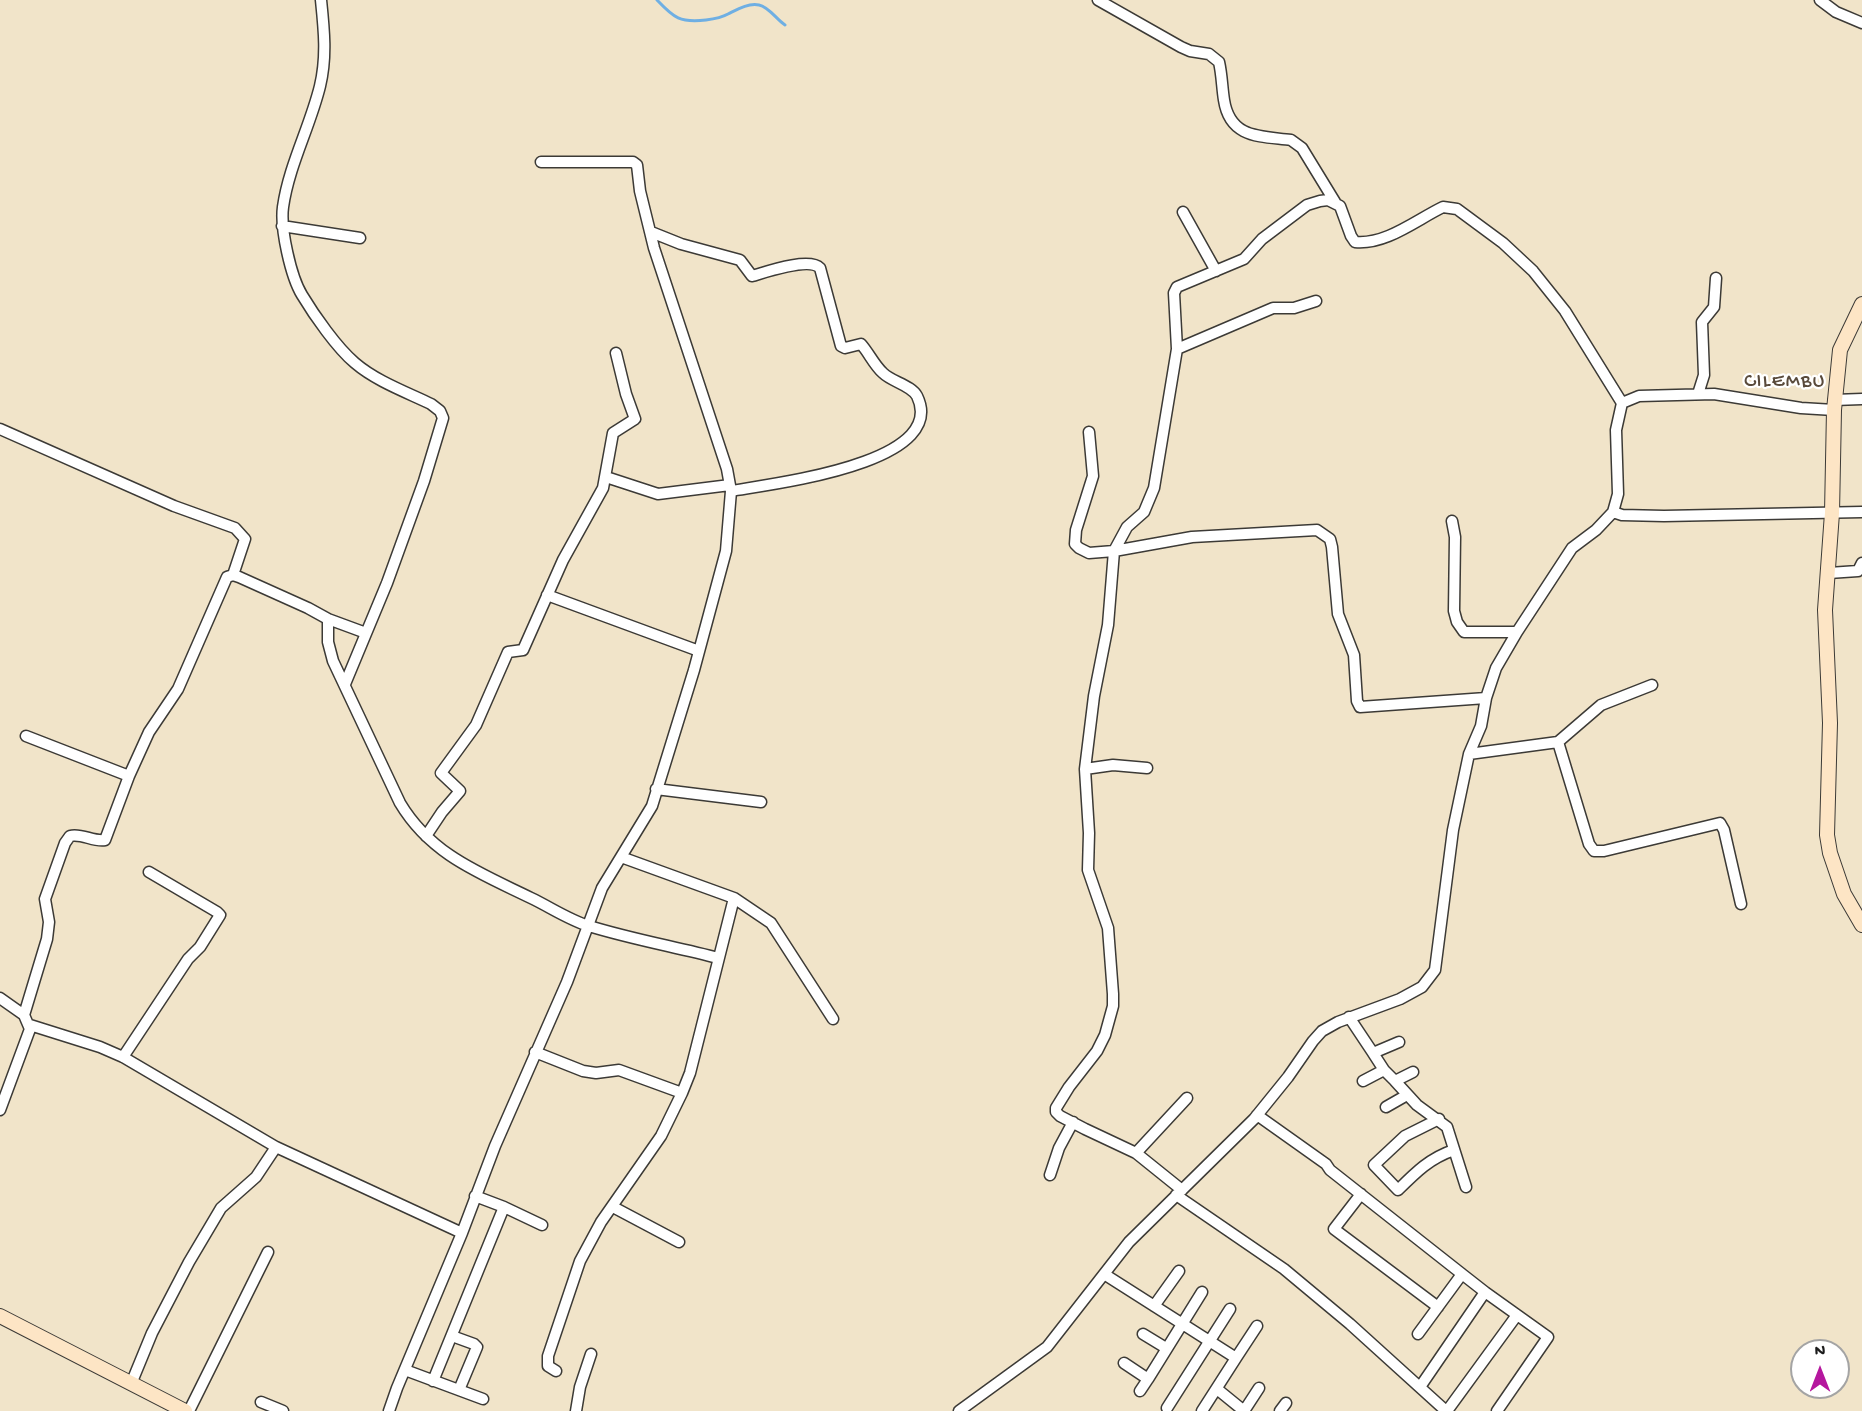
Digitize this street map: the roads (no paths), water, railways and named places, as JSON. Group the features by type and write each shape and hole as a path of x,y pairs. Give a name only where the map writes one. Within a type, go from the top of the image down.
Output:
{"street":[{"path":"321,0 325,41 321,84 283,206 282,226 301,294 345,354 357,365 442,412 442,421 424,481 387,583 345,684"},
{"path":"959,1411 1047,1347 1129,1242 1255,1117 1288,1077 1313,1041 1330,1026 1400,999 1422,987 1435,970 1453,830 1469,754 1481,726 1486,698 1499,660 1572,548 1596,530 1613,512 1618,494 1616,430 1622,403 1565,310 1533,271 1503,243 1457,209 1443,207 1377,240 1355,242 1340,206 1335,202 1296,142 1251,135 1239,128 1231,119 1224,101 1219,62 1215,57 1181,47 1098,0"},
{"path":"1821,0 1836,12 1862,23"},
{"path":"389,1411 475,1196 567,982 602,888 649,813 699,651 726,551 730,488 716,432 654,248 640,191 636,163 541,162"},
{"path":"1335,202 1320,201 1307,206 1262,239 1244,260 1177,287 1174,293 1177,349 1152,498 1144,513 1128,527 1114,551 1108,625 1094,696 1085,769 1089,833 1088,870 1108,928 1113,994 1110,1019 1097,1051 1069,1087 1056,1108 1056,1112 1136,1154 1179,1193 1284,1269 1350,1324 1447,1411 1517,1315"},
{"path":"1183,212 1216,271"},
{"path":"282,226 360,238"},
{"path":"606,477 658,494 797,479 839,470 880,457 917,427 921,416 918,399 913,392 884,374 861,344 845,348 841,346 817,265 807,263 752,276 740,260 681,244 651,232"},
{"path":"1698,394 1704,375 1702,322 1714,308 1716,278"},
{"path":"1177,349 1273,308 1294,308 1316,301"},
{"path":"1862,304 1840,350 1834,405 1832,513 1825,610 1830,723 1827,835 1830,853 1844,894 1862,925"},
{"path":"426,836 460,791 441,773 476,725 508,652 523,650 563,560 603,488 613,433 636,419 626,394 616,353"},
{"path":"1622,403 1639,396 1723,394 1801,408 1834,405 1862,399"},
{"path":"0,429 174,506 235,528 245,539 233,575"},
{"path":"1089,432 1093,476 1076,530 1075,544 1079,548 1089,553 1114,551 1172,539 1317,530 1330,539 1332,547 1338,614 1353,655 1357,701 1360,707 1486,698"},
{"path":"1613,512 1622,515 1653,516 1862,512"},
{"path":"1452,521 1455,537 1454,611 1460,629 1464,632 1516,632"},
{"path":"1829,573 1858,571 1862,563"},
{"path":"24,1015 47,939 50,922 45,899 65,843 70,836 77,834 101,841 105,840 129,776 149,732 178,689 227,577 233,575 279,594 327,619 366,633"},
{"path":"547,595 699,651"},
{"path":"327,619 330,652 400,803 411,820 426,836 452,857 495,882 587,926 718,958"},
{"path":"1469,754 1558,742 1601,705 1652,685"},
{"path":"26,736 129,776"},
{"path":"1558,742 1589,844 1594,851 1604,851 1720,823 1724,830 1741,904"},
{"path":"1085,769 1113,765 1147,768"},
{"path":"656,789 761,802"},
{"path":"621,857 734,898 771,923 833,1019"},
{"path":"123,1057 188,958 200,947 220,915 149,872"},
{"path":"556,1371 548,1366 548,1356 580,1261 601,1222 613,1208 661,1136 690,1073 734,898"},
{"path":"0,998 24,1015 30,1025 100,1047 123,1057 276,1147 462,1233"},
{"path":"1349,1017 1384,1070 1417,1105 1447,1127 1466,1187"},
{"path":"0,1110 30,1025"},
{"path":"1373,1053 1400,1042"},
{"path":"535,1052 583,1071 596,1073 619,1070 682,1093"},
{"path":"1363,1081 1384,1070"},
{"path":"1395,1081 1413,1072"},
{"path":"1386,1107 1407,1095"},
{"path":"1136,1154 1187,1098"},
{"path":"1255,1117 1322,1170 1330,1170 1485,1292 1548,1337 1497,1411"},
{"path":"1439,1119 1397,1141 1374,1165 1398,1190 1426,1163 1454,1150"},
{"path":"1050,1175 1059,1148 1073,1122"},
{"path":"131,1384 152,1333 189,1262 222,1208 256,1177 276,1147"},
{"path":"1360,1194 1334,1229 1438,1307"},
{"path":"475,1196 542,1225"},
{"path":"433,1381 504,1208"},
{"path":"613,1208 679,1242"},
{"path":"0,1316 187,1411 268,1252"},
{"path":"1154,1306 1179,1271"},
{"path":"1104,1274 1236,1358"},
{"path":"1418,1334 1462,1274"},
{"path":"1140,1391 1202,1292"},
{"path":"1420,1387 1485,1292"},
{"path":"1167,1408 1230,1309"},
{"path":"1202,1411 1257,1326"},
{"path":"1143,1334 1166,1348"},
{"path":"452,1336 477,1347 459,1390"},
{"path":"576,1411 580,1387 591,1354"},
{"path":"1124,1364 1148,1379"},
{"path":"405,1370 483,1399"},
{"path":"1217,1389 1244,1411 1259,1388"},
{"path":"266,1406 283,1411"}],"waterway":[{"path":"657,0 673,15 690,21 717,18 739,8 759,5 766,8 785,25"}],"district":[{"name":"CILEMBU","path":"1785,383"}]}
